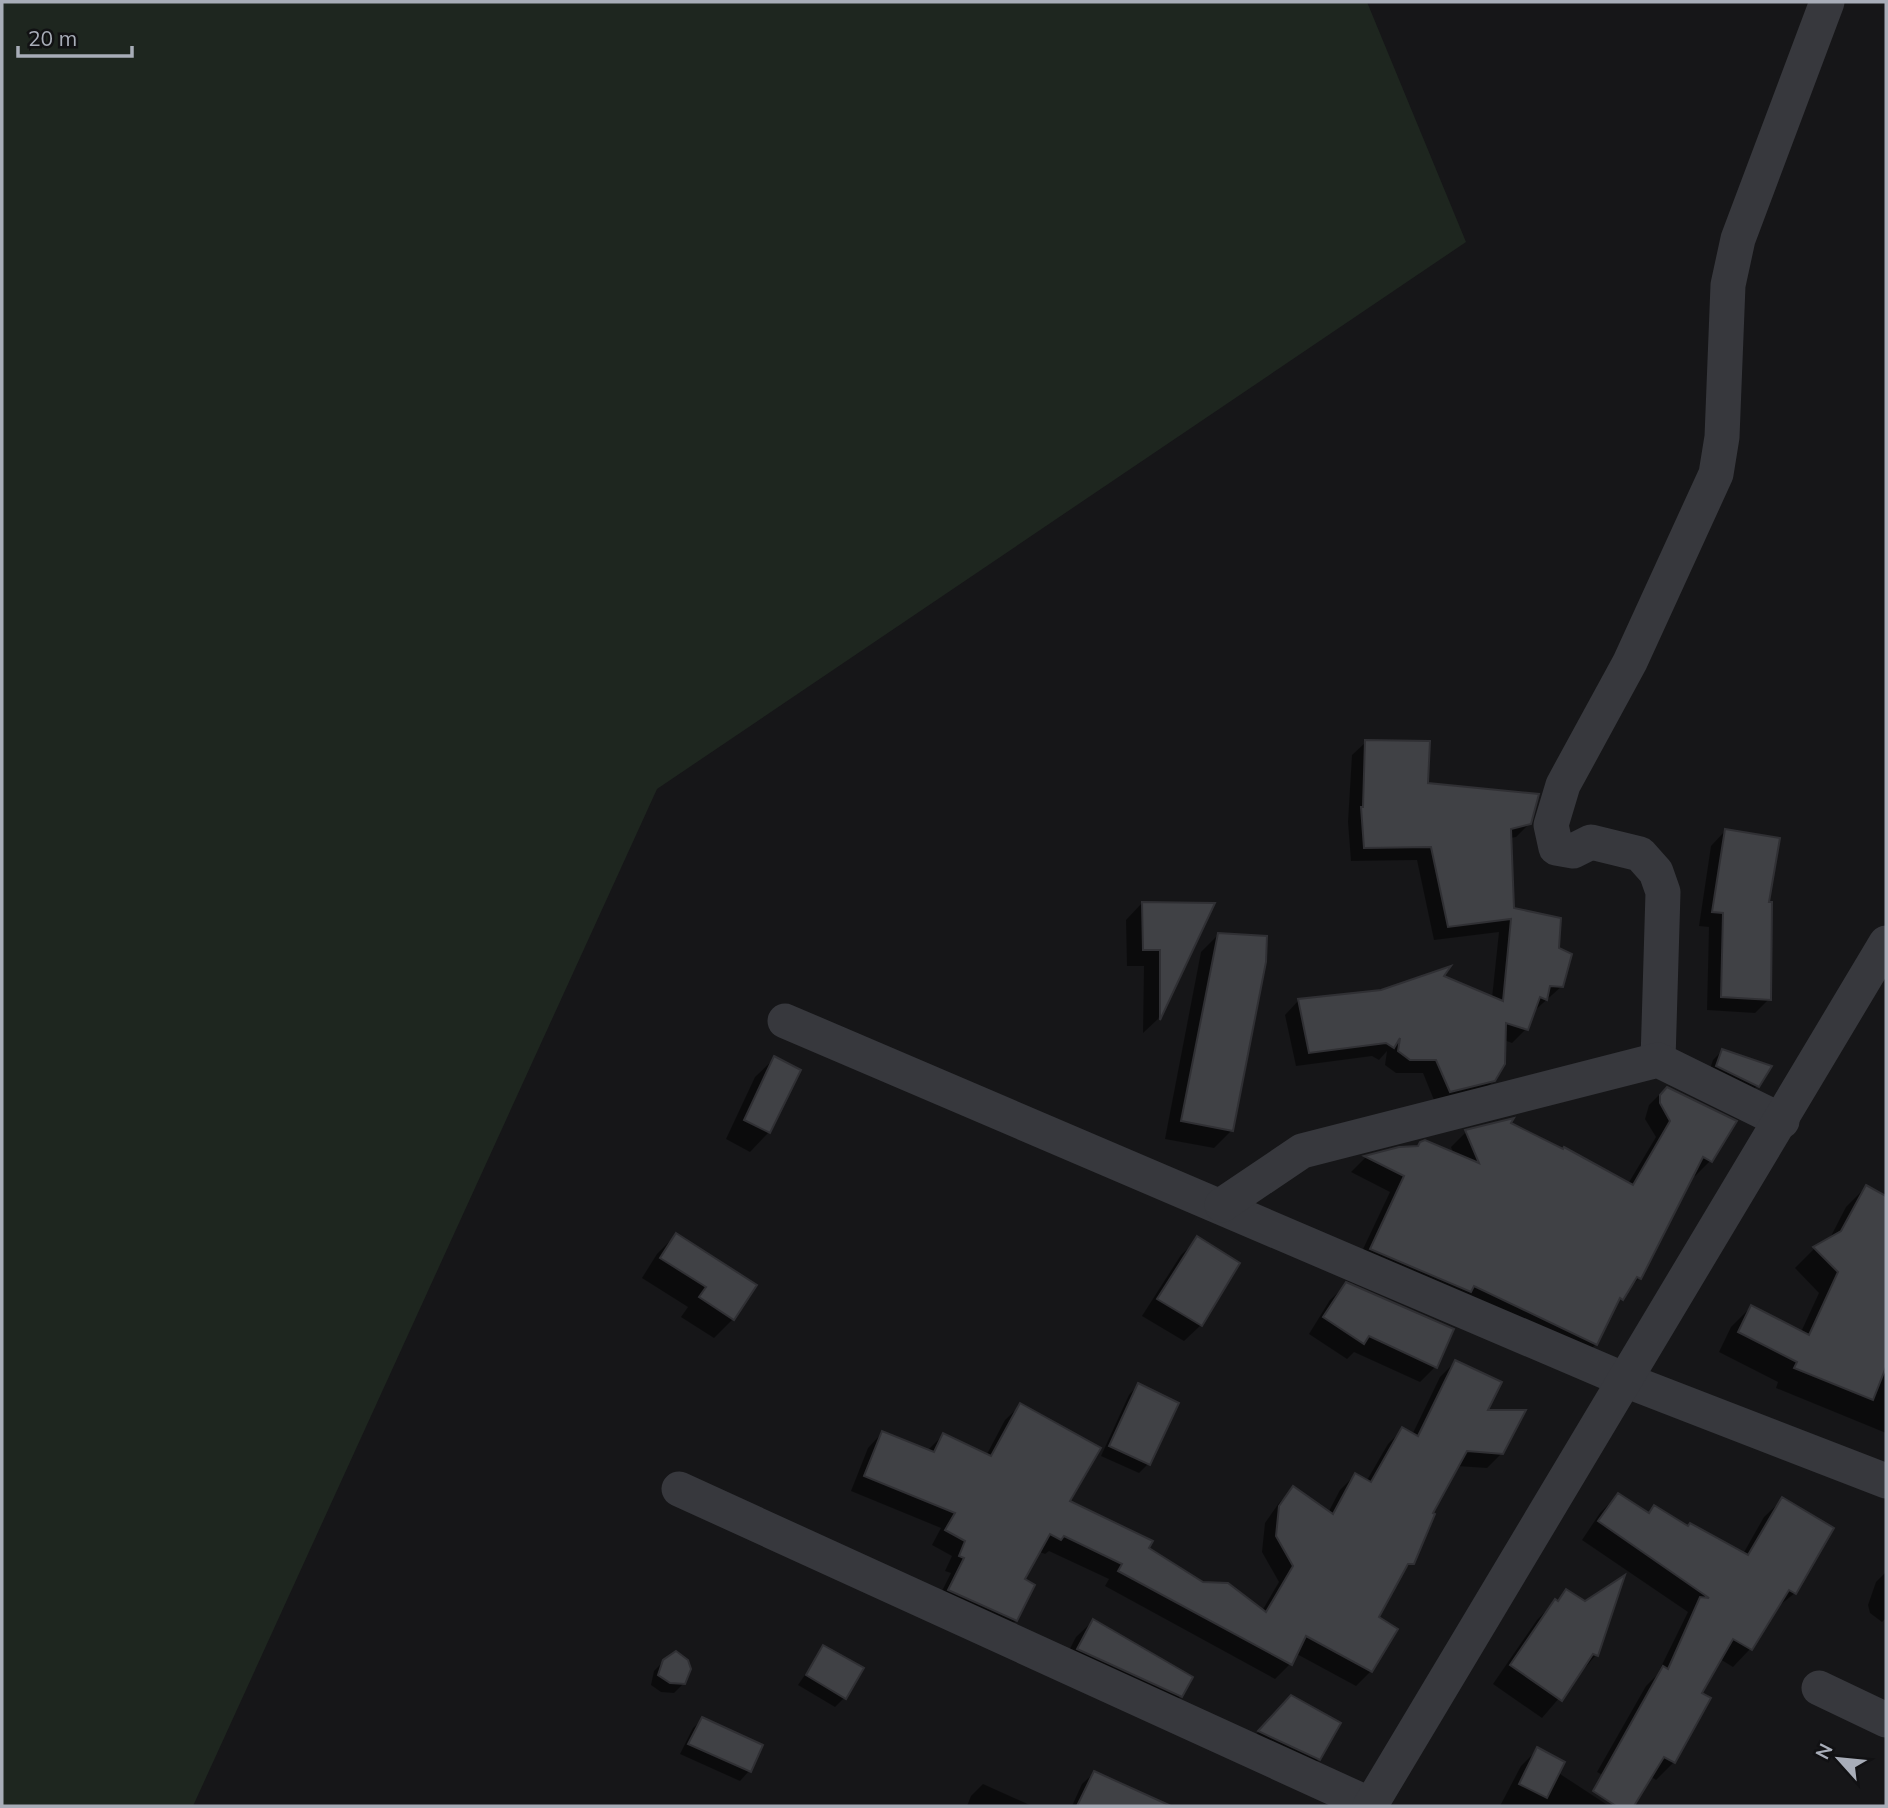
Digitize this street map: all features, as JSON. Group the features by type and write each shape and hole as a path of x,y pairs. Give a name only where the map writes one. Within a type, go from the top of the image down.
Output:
{"street":[{"path":"1658,1060 1663,892 1656,872 1640,854 1591,842 1573,851 1556,848 1550,825 1563,785 1630,662 1716,474 1722,437 1728,285 1738,239 1827,2"},
{"path":"679,1489 1372,1806 1782,1121 1873,991 1886,943"},
{"path":"785,1021 1222,1205 1625,1380 1886,1481"},
{"path":"1222,1205 1302,1151 1658,1060 1782,1121"},
{"path":"1819,1688 1886,1720"}],"shaded area":[{"path":"2,2 1367,2 1466,242 657,789 193,1806 2,1806"}],"building":[{"path":"1365,740 1430,741 1428,783 1539,794 1531,824 1511,829 1514,908 1561,918 1559,948 1572,954 1563,987 1550,986 1547,1000 1540,997 1528,1030 1506,1023 1505,1064 1495,1081 1450,1092 1436,1060 1410,1060 1398,1051 1400,1038 1394,1048 1386,1043 1309,1053 1298,999 1381,990 1451,966 1444,976 1503,1001 1511,919 1448,927 1431,847 1364,848 1361,807"},
{"path":"1725,829 1780,838 1769,902 1772,902 1771,1000 1721,997 1723,913 1712,912"},
{"path":"1142,902 1215,903 1160,1020 1160,950 1143,950"},
{"path":"1218,933 1267,936 1266,962 1233,1131 1181,1121"},
{"path":"1722,1049 1772,1066 1759,1087 1716,1066"},
{"path":"774,1056 801,1070 770,1133 744,1120"},
{"path":"1667,1087 1737,1121 1712,1162 1703,1157 1641,1279 1637,1277 1623,1300 1620,1298 1597,1345 1474,1286 1471,1292 1370,1249 1404,1176 1364,1156 1399,1147 1418,1146 1425,1140 1479,1163 1465,1130 1514,1118 1511,1123 1563,1149 1564,1147 1633,1185 1670,1121 1660,1103 1660,1095"},
{"path":"1866,1185 1886,1196 1886,1367 1873,1400 1794,1368 1797,1362 1738,1332 1751,1305 1809,1335 1838,1272 1813,1247 1841,1231"},
{"path":"676,1233 757,1285 734,1320 699,1297 706,1287 660,1258"},
{"path":"1197,1236 1240,1263 1202,1326 1157,1299"},
{"path":"1346,1282 1454,1329 1437,1368 1369,1336 1364,1344 1323,1317"},
{"path":"1455,1360 1502,1382 1488,1410 1526,1410 1503,1454 1467,1451 1433,1513 1435,1514 1414,1564 1408,1564 1379,1617 1398,1629 1372,1672 1306,1636 1292,1665 1118,1571 1122,1564 1064,1536 1061,1540 1050,1534 1025,1579 1035,1585 1017,1621 948,1590 964,1558 959,1556 965,1541 945,1530 955,1513 864,1476 882,1431 934,1452 943,1433 991,1456 1020,1403 1101,1448 1070,1501 1153,1541 1149,1548 1203,1582 1228,1583 1266,1612 1293,1566 1276,1536 1279,1506 1293,1486 1333,1514 1355,1473 1371,1482 1402,1427 1418,1436"},
{"path":"1138,1383 1179,1403 1150,1465 1109,1446"},
{"path":"1618,1493 1649,1513 1654,1505 1688,1526 1690,1523 1748,1555 1782,1497 1834,1528 1796,1594 1789,1590 1752,1650 1733,1639 1702,1693 1711,1698 1675,1763 1664,1757 1634,1806 1616,1806 1593,1791 1663,1666 1668,1669 1700,1597 1709,1598 1598,1521"},
{"path":"1625,1575 1598,1656 1593,1654 1562,1701 1510,1665 1555,1599 1558,1601 1566,1589 1585,1601"},
{"path":"1093,1619 1193,1677 1182,1697 1077,1649"},
{"path":"823,1645 864,1668 846,1699 806,1675"},
{"path":"676,1651 688,1660 691,1669 685,1684 670,1683 658,1675 663,1660"},
{"path":"1291,1695 1341,1723 1320,1760 1258,1731"},
{"path":"702,1717 763,1745 751,1772 688,1744"},
{"path":"1537,1747 1565,1762 1547,1798 1519,1784"},
{"path":"1094,1771 1171,1806 1077,1806"}]}
